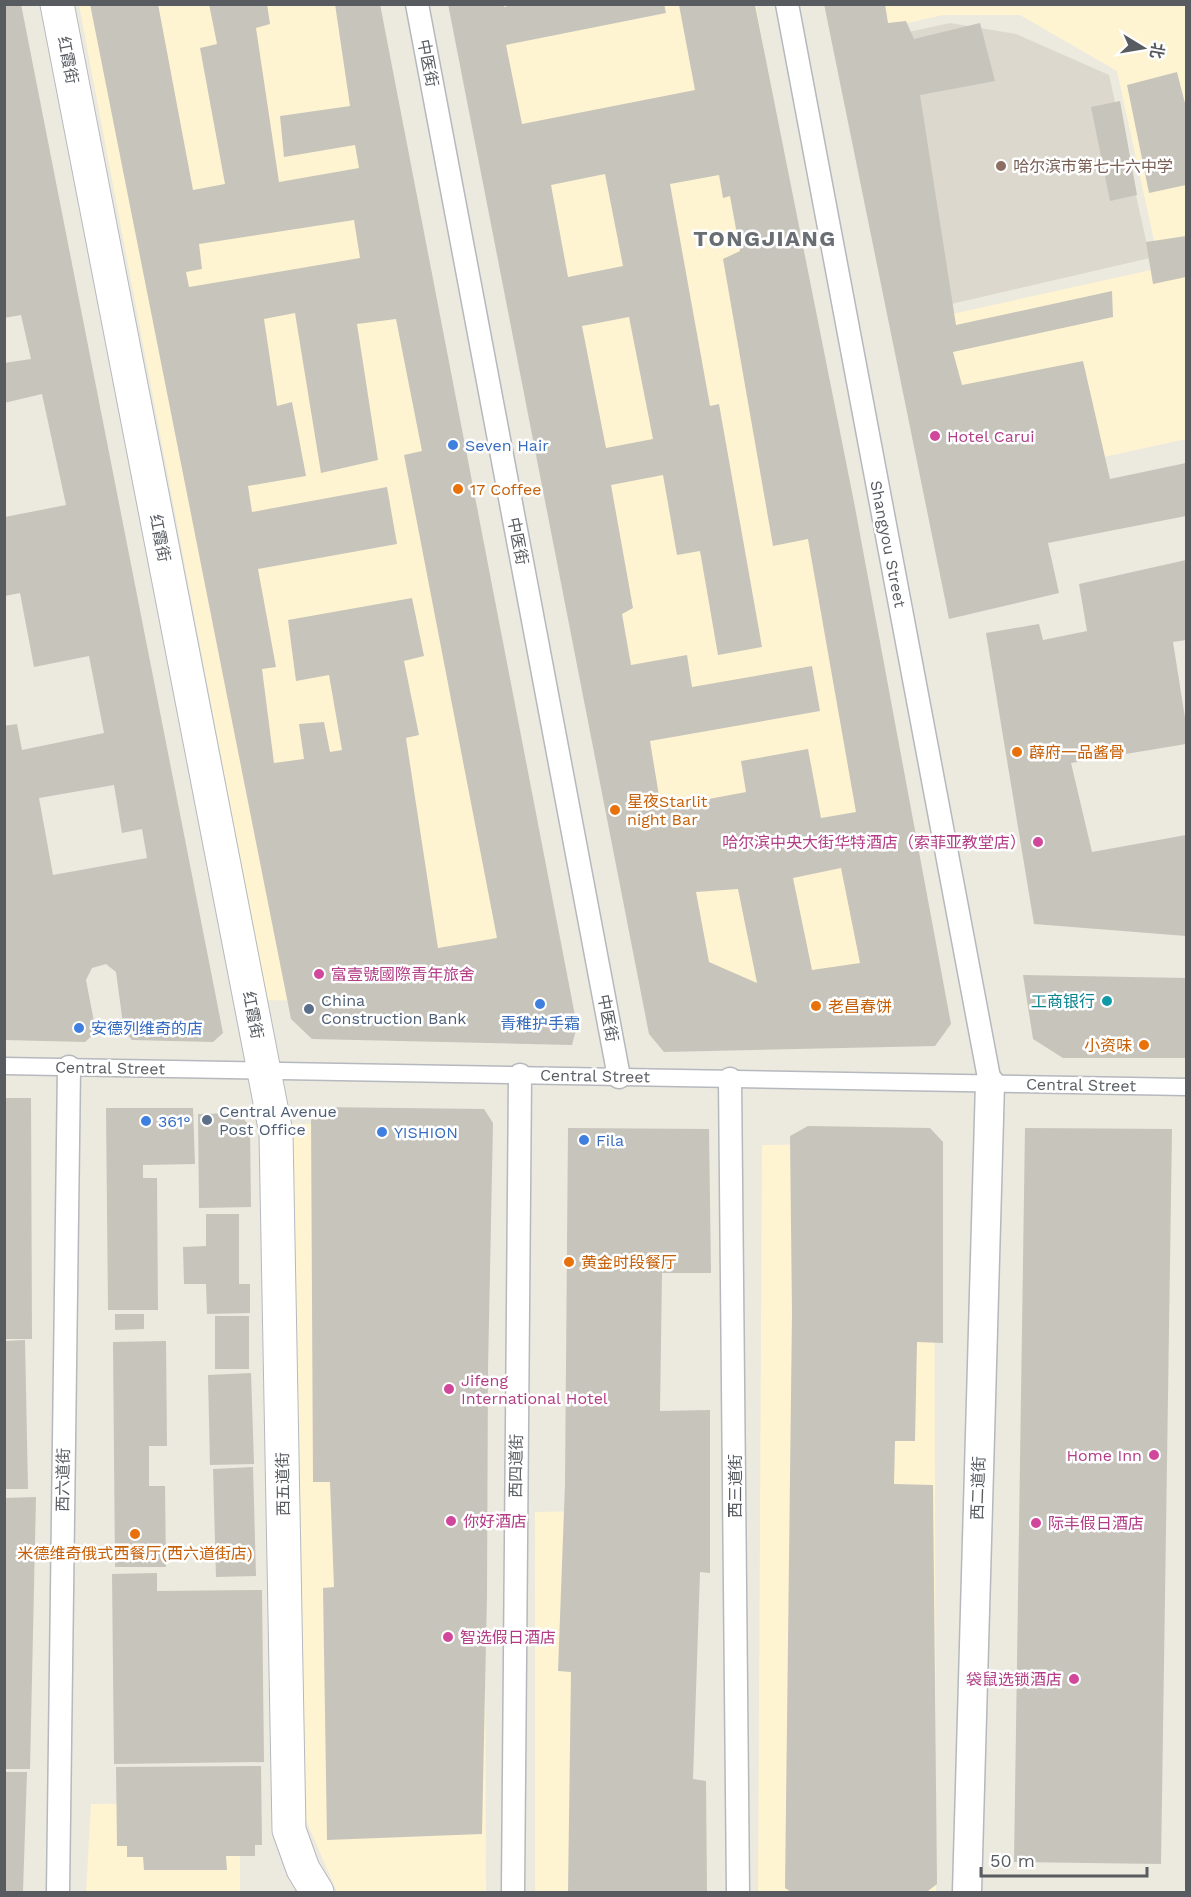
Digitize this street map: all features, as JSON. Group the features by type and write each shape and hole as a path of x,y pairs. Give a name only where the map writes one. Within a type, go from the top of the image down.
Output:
{"main road":[{"name":"红霞街","path":"57,4 263,1071"},
{"name":"西五道街","path":"263,1071 276,1132 289,1830 303,1869 317,1893"}],"street":[{"name":"中医街","path":"417,4 619,1077"},
{"name":"Shangyou Street","path":"787,4 990,1083"},
{"name":"Central Street","path":"4,1066 1186,1087"},
{"name":"西六道街","path":"58,1893 69,1067"},
{"name":"西四道街","path":"513,1893 520,1075"},
{"name":"西三道街","path":"730,1079 738,1893"},
{"name":"西二道街","path":"967,1893 990,1083"}],"shaded area":[{"path":"79,5 378,5 552,1008 267,1000"},
{"path":"449,5 756,5 930,1009 671,1004"},
{"path":"839,5 1186,5 1186,439 930,495 893,327 1160,268 1117,71 1020,15 943,15 846,37"},
{"name":"哈尔滨市第七十六中学","path":"950,23 1016,34 1109,75 1150,258 895,317 853,44"},
{"path":"483,1121 486,1892 337,1892 305,1818 291,1124"},
{"path":"934,1143 936,1892 758,1892 762,1145"},
{"path":"693,1509 692,1892 535,1892 535,1512"},
{"path":"240,1802 240,1892 86,1892 91,1804"}],"building":[{"path":"4,4 21,4 223,1033 213,1042 132,1040 124,1031 116,972 106,964 92,968 86,980 96,1032 85,1042 4,1040 4,726 17,724 22,750 104,733 89,656 34,667 20,593 5,596 5,517 66,505 42,394 4,403 4,363 31,359 21,315 4,318","holes":["114,785 122,833 142,829 147,858 53,875 39,798"]},
{"path":"90,4 158,4 193,190 225,184 200,48 217,44 209,4 267,4 270,24 256,28 279,182 359,168 355,145 284,157 280,116 350,106 335,4 380,4 577,1026 572,1045 312,1039 291,1019","holes":["354,220 360,258 189,287 186,272 202,269 199,244","295,313 321,473 378,460 357,324 396,319 422,451 404,455 497,938 438,948 406,738 419,735 404,661 424,656 412,598 288,620 296,681 329,675 342,750 330,752 324,722 299,724 304,759 274,763 262,669 276,667 258,569 397,544 387,487 252,512 248,486 306,476 292,402 277,406 264,319"]},
{"path":"448,4 503,4 504,7 516,4 664,4 666,13 506,45 522,124 695,90 679,5 755,5 854,502 951,1024 935,1046 664,1052 649,1034","holes":["605,174 623,266 568,277 551,185","719,175 723,198 730,196 740,251 723,259 773,546 808,539 856,812 821,818 808,749 741,761 746,792 661,808 650,741 820,711 812,666 692,687 687,655 631,665 622,614 633,608 611,485 663,475 677,555 700,551 718,655 762,647 719,404 710,406 670,184","629,317 653,439 606,448 582,326","841,868 860,963 812,970 793,878","738,889 757,983 709,962 696,892"]},
{"path":"824,4 885,4 888,23 906,21 914,39 980,23 995,81 920,95 956,325 1112,291 1113,317 953,352 962,385 1083,361 1110,479 1186,463 1186,516 1048,543 1059,593 949,619"},
{"path":"1177,72 1186,107 1186,185 1149,193 1127,85"},
{"path":"1120,101 1137,195 1110,201 1091,107"},
{"path":"1186,236 1186,277 1153,284 1146,242"},
{"path":"1186,560 1186,640 1173,642 1186,724 1186,744 1071,763 1092,852 1186,835 1186,936 1034,924 986,633 1039,624 1043,640 1087,631 1079,584"},
{"name":"工商银行","path":"1023,975 1186,978 1186,1058 1063,1058 1033,1039"},
{"path":"4,1098 31,1098 32,1339 4,1339"},
{"path":"317,1107 484,1109 493,1123 482,1834 327,1840 323,1588 334,1587 330,1482 313,1482 311,1117"},
{"path":"106,1108 193,1108 195,1164 143,1165 143,1178 157,1178 158,1310 108,1310"},
{"path":"238,1113 250,1126 251,1207 199,1208 198,1114"},
{"path":"808,1126 930,1128 943,1142 943,1343 917,1342 915,1441 895,1441 894,1484 933,1485 937,1884 928,1891 791,1892 785,1888 792,1313 790,1136"},
{"path":"568,1128 709,1129 711,1273 662,1273 660,1411 710,1410 710,1573 700,1572 693,1779 706,1781 707,1892 568,1892 571,1672 558,1671 565,1484"},
{"path":"1025,1128 1172,1129 1161,1864 1014,1862"},
{"path":"206,1214 239,1214 239,1284 250,1284 250,1313 207,1314 206,1284 184,1284 183,1247 206,1246"},
{"path":"115,1314 144,1314 144,1329 115,1330"},
{"path":"215,1316 249,1316 249,1369 215,1369"},
{"path":"25,1340 28,1489 4,1489 4,1341"},
{"path":"166,1341 167,1446 149,1446 149,1486 165,1486 166,1567 115,1567 113,1342"},
{"path":"251,1373 254,1464 210,1465 208,1375"},
{"path":"253,1467 256,1576 216,1577 213,1469"},
{"path":"36,1497 30,1769 4,1769 4,1498"},
{"path":"157,1573 157,1591 262,1590 264,1762 114,1764 112,1574"},
{"path":"261,1766 262,1845 255,1845 255,1856 226,1856 227,1870 144,1870 143,1857 127,1857 127,1846 117,1846 116,1767"},
{"path":"4,1772 27,1772 23,1891 4,1891"}],"place":[{"name":"哈尔滨市第七十六中学","path":"1001,166"},
{"name":"Hotel Carui","path":"935,436"},
{"name":"Seven Hair","path":"453,445"},
{"name":"17 Coffee","path":"458,489"},
{"name":"薜府一品酱骨","path":"1017,752"},
{"name":"星夜Starlit night Bar","path":"615,810"},
{"name":"哈尔滨中央大街华特酒店（索菲亚教堂店）","path":"1038,842"},
{"name":"富壹號國際青年旅舍","path":"319,974"},
{"name":"工商银行","path":"1107,1001"},
{"name":"青稚护手霜","path":"540,1004"},
{"name":"老昌春饼","path":"816,1006"},
{"name":"China Construction Bank","path":"309,1009"},
{"name":"安德列维奇的店","path":"79,1028"},
{"name":"小资味","path":"1144,1045"},
{"name":"Central Avenue Post Office","path":"207,1120"},
{"name":"361°","path":"146,1121"},
{"name":"YISHION","path":"382,1132"},
{"name":"Fila","path":"584,1140"},
{"name":"黄金时段餐厅","path":"569,1262"},
{"name":"Jifeng International Hotel","path":"449,1389"},
{"name":"Home Inn","path":"1154,1455"},
{"name":"你好酒店","path":"451,1521"},
{"name":"际丰假日酒店","path":"1036,1523"},
{"name":"米德维奇俄式西餐厅(西六道街店)","path":"135,1534"},
{"name":"智选假日酒店","path":"448,1637"},
{"name":"袋鼠选锁酒店","path":"1074,1679"}],"district":[{"name":"TONGJIANG","path":"765,238"}]}
